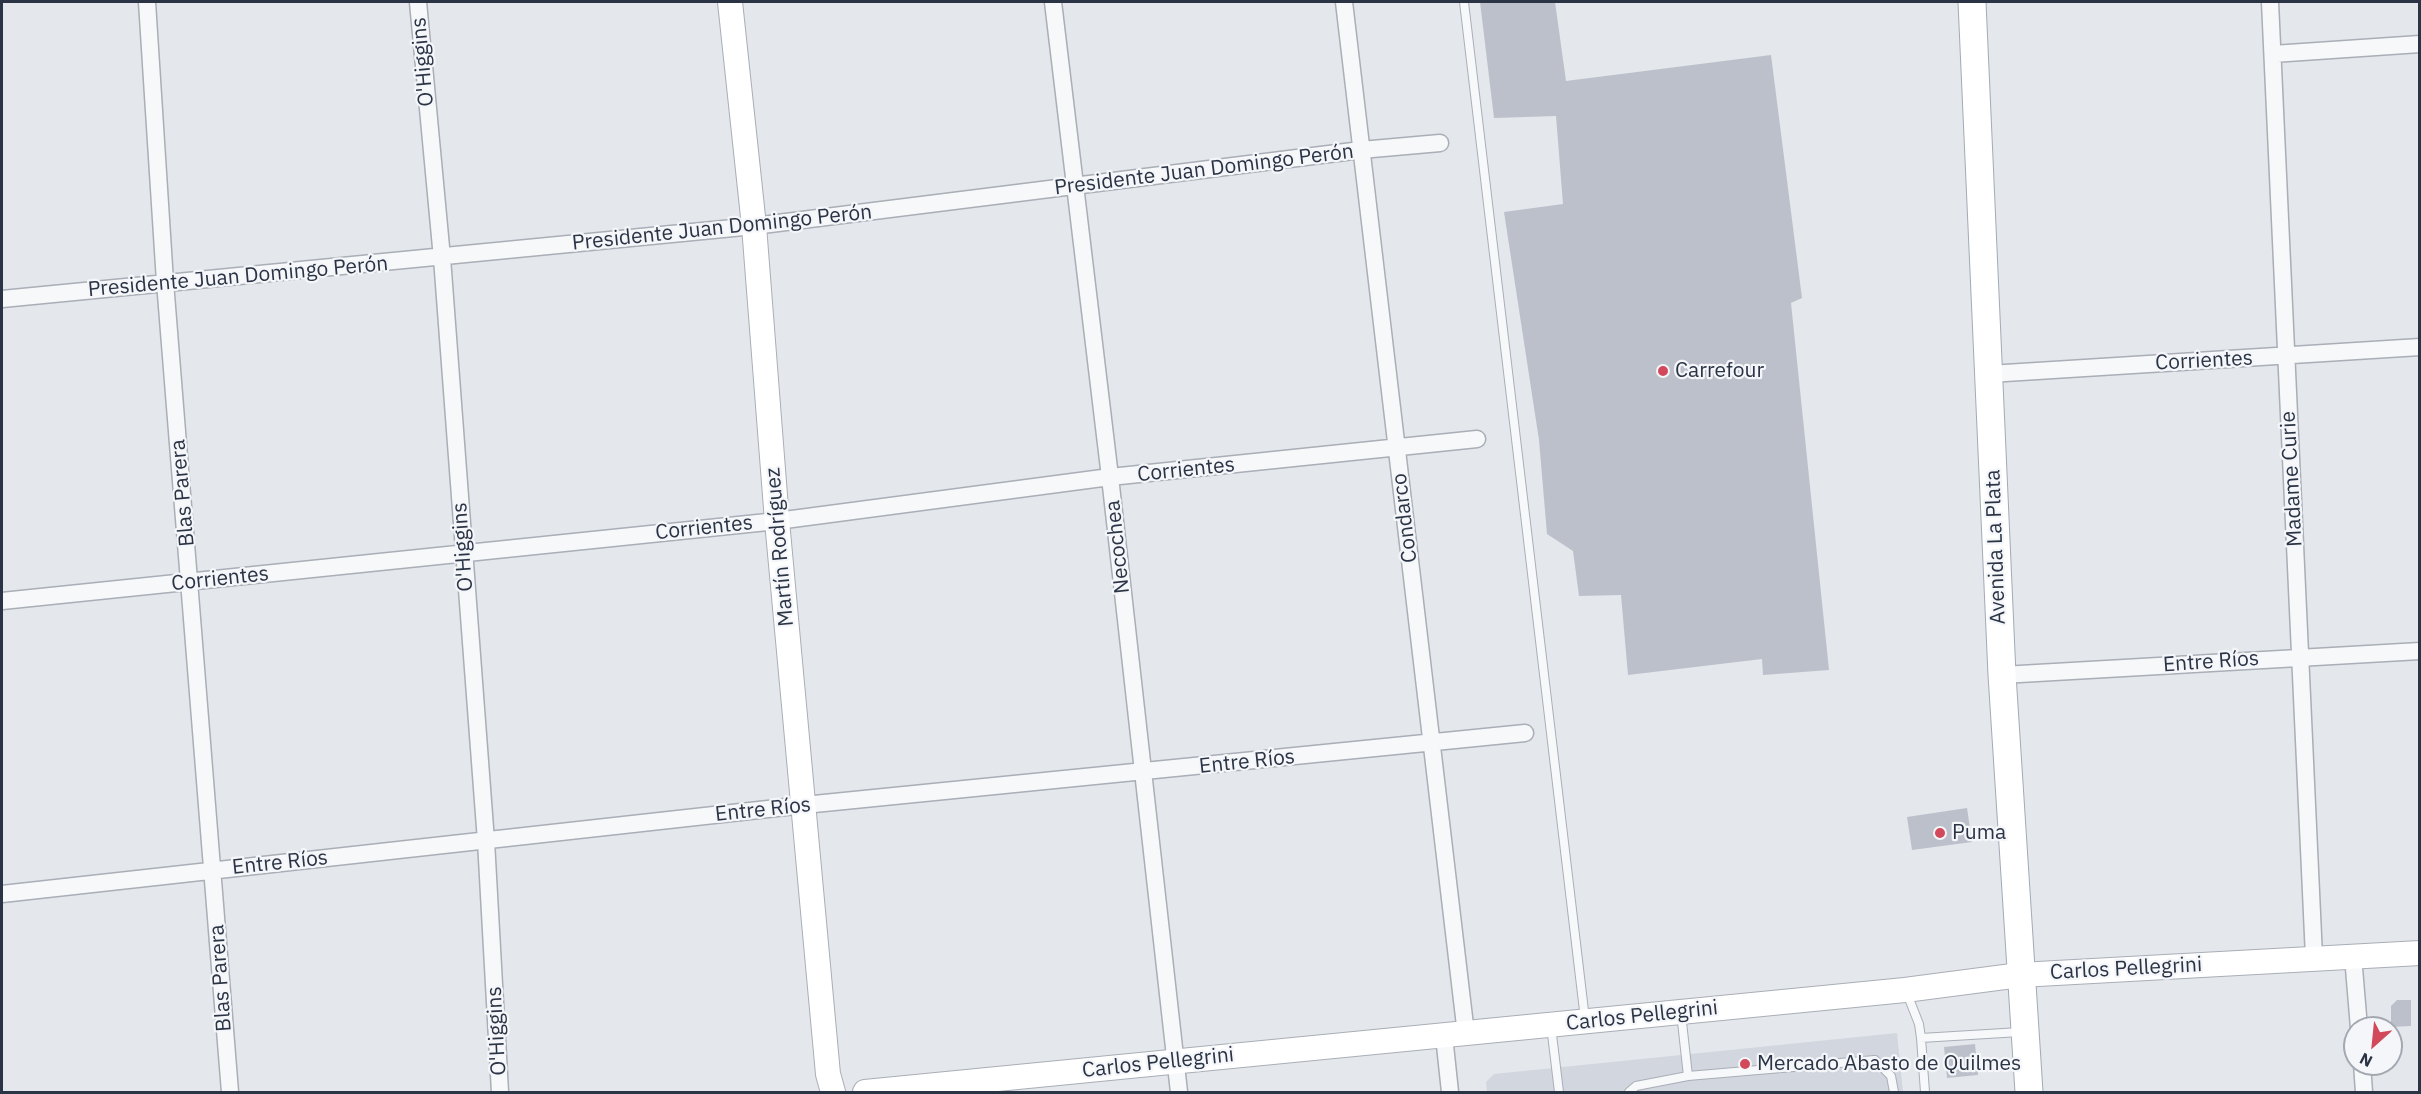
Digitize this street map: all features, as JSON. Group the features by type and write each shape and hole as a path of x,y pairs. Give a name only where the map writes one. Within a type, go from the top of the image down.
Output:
{"main road":[{"name":"Avenida La Plata","path":"1972,2 2002,675 2028,1092"}],"street":[{"name":"Blas Parera","path":"147,2 165,282 214,870 230,1092"},
{"name":"O'Higgins","path":"418,2 442,258 486,841 500,1092"},
{"name":"Martín Rodríguez","path":"730,2 754,226 777,521 828,1074 833,1092"},
{"name":"Necochea","path":"1053,2 1110,477 1179,1092"},
{"name":"Condarco","path":"1344,2 1433,742 1455,1035 1450,1092"},
{"name":"Madame Curie","path":"2270,2 2302,656 2314,957"},
{"path":"2273,54 2420,44"},
{"name":"Presidente Juan Domingo Perón","path":"2,300 165,282 442,258 754,226 1361,150 1440,143"},
{"name":"Corrientes","path":"1989,374 2420,347"},
{"name":"Corrientes","path":"2,601 777,521 1110,477 1477,439"},
{"name":"Entre Ríos","path":"2002,675 2420,651"},
{"name":"Entre Ríos","path":"2,894 804,805 1144,773 1526,733"},
{"name":"Carlos Pellegrini","path":"865,1092 1551,1026 1905,990 2020,975 2314,957 2420,953"},
{"path":"2354,956 2358,1016"},
{"path":"2363,1076 2364,1092"}],"lane":[{"path":"1464,2 1585,1022"},
{"path":"1905,990 1919,1024 1925,1092"},
{"path":"1681,1012 1688,1076"},
{"path":"1551,1026 1559,1092"},
{"path":"1921,1038 2024,1032"},
{"path":"1629,1092 1636,1086 1688,1076 1875,1060 1891,1076 1894,1092"}],"shaded area":[{"name":"Mercado Abasto de Quilmes","path":"1897,1033 1903,1092 1487,1092 1486,1082 1494,1074"}],"building":[{"name":"Carrefour","path":"1480,2 1555,2 1566,81 1771,55 1802,298 1791,303 1829,670 1763,675 1762,659 1628,675 1621,595 1579,596 1573,551 1547,534 1539,440 1504,212 1563,204 1556,116 1494,118"},
{"path":"1967,808 1972,842 1912,850 1907,817"},
{"path":"2397,1000 2411,1000 2411,1026 2403,1026 2403,1016 2391,1016 2391,1006"},
{"path":"1975,1044 1978,1075 1947,1078 1944,1047"}],"place":[{"name":"Carrefour","path":"1663,371"},
{"name":"Puma","path":"1940,833"},
{"name":"Mercado Abasto de Quilmes","path":"1745,1064"}]}
